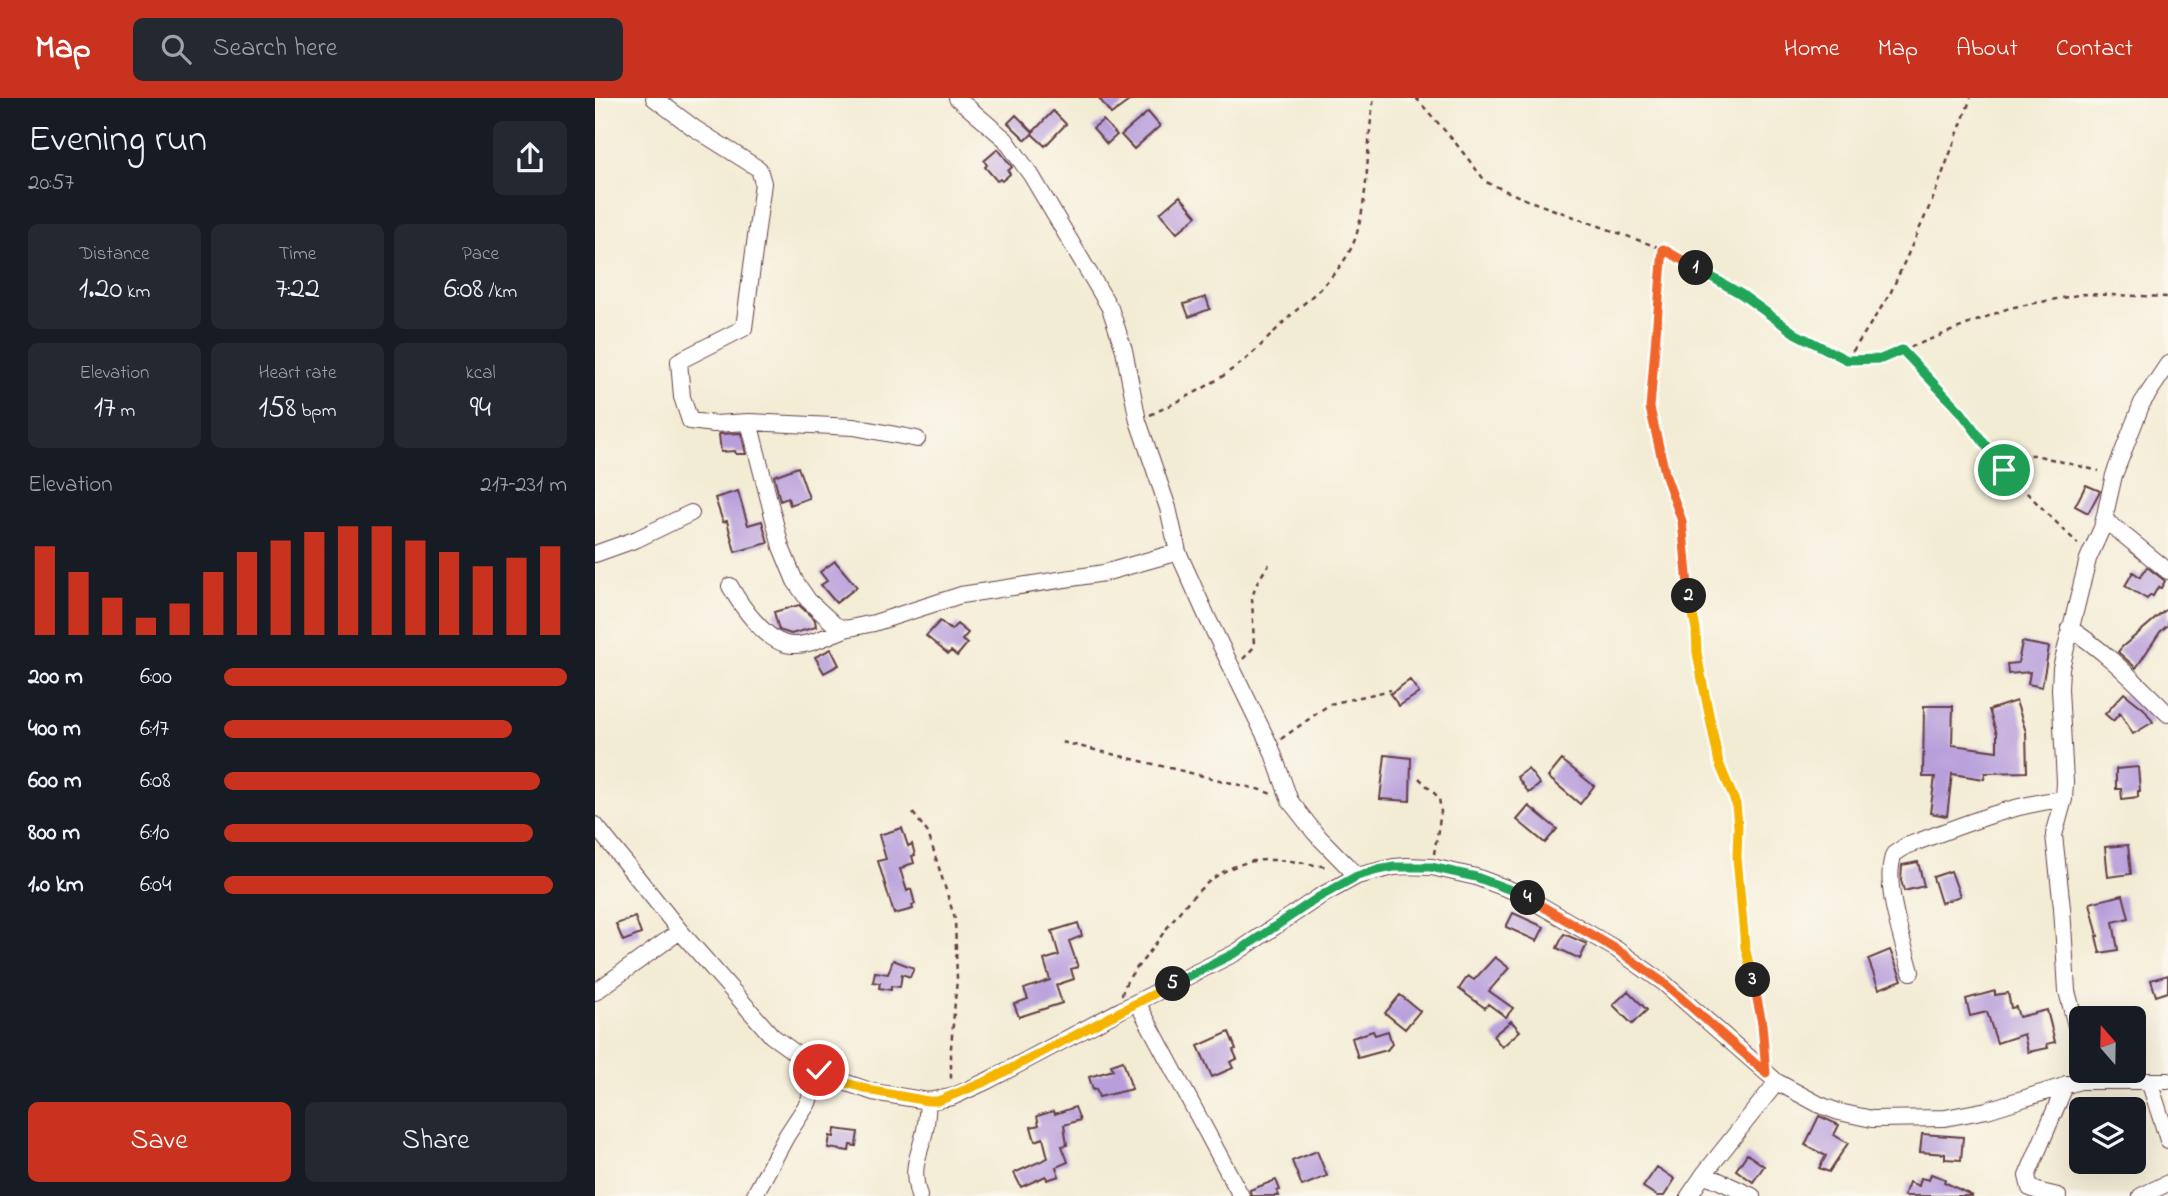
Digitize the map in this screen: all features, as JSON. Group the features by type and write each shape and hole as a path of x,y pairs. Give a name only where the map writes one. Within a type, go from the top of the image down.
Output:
{"street":[{"path":"655,98 694,128 759,169 763,183 744,328 679,361 682,397 690,421 714,424 749,422 854,427 917,439"},
{"path":"957,98 1005,139 1031,175 1110,308 1124,350 1138,421 1168,508 1178,552 1271,748 1290,801 1315,833 1351,870"},
{"path":"2071,1006 2067,991 2063,908 2054,835 2064,799 2061,668 2069,628 2088,559 2104,519 2114,475 2142,403 2168,364"},
{"path":"749,422 781,547 795,581 808,600 835,625 845,629"},
{"path":"595,554 637,539 691,513"},
{"path":"2104,519 2168,571"},
{"path":"730,586 755,622 775,639 792,645 805,644 845,629 874,623 961,595 1104,573 1178,552"},
{"path":"2069,628 2107,657 2168,715"},
{"path":"1911,972 1889,877 1895,854 1906,846 2011,808 2064,799"},
{"path":"595,825 680,931 772,1036 819,1070 844,1082 873,1091 928,1101 952,1097 1237,952 1319,897 1351,870 1394,867 1431,867 1476,877 1519,893 1616,949 1664,983 1771,1077 1820,1105 1839,1112 1872,1119 1945,1118 1987,1110 2071,1083"},
{"path":"595,992 680,931"},
{"path":"1137,1002 1241,1196"},
{"path":"754,1196 808,1103 819,1070"},
{"path":"1689,1196 1771,1077"},
{"path":"2146,1081 2168,1082"},
{"path":"2149,1081 2168,1140"},
{"path":"2058,1196 2030,1188 2027,1176 2066,1084"},
{"path":"919,1196 915,1164 925,1128 928,1101"},
{"path":"1703,1174 1752,1196"},
{"path":"2141,1196 2168,1182"}],"path":[{"path":"1138,421 1207,386 1235,368 1314,296 1340,265 1355,238 1363,204 1374,98"},
{"path":"1416,98 1486,182 1527,200 1663,249 1741,294 1796,334 1847,360 1881,359 2009,308 2083,293 2168,297"},
{"path":"1847,360 1890,294 1932,201 1971,98"},
{"path":"1663,249 1650,408 1666,477 1682,521 1688,594 1717,755 1736,804 1737,857 1745,947 1771,1077"},
{"path":"1902,350 1961,412 2004,470 2077,543 2088,559"},
{"path":"2004,470 2027,455 2035,455 2114,475"},
{"path":"1232,667 1254,647 1252,597 1269,564"},
{"path":"1271,748 1287,733 1330,704 1391,690"},
{"path":"1062,742 1261,790 1290,801"},
{"path":"1419,778 1439,798 1441,812 1431,867"},
{"path":"913,813 928,833 955,919 957,979 951,1047 952,1097"},
{"path":"1121,1010 1122,991 1132,975 1184,905 1215,877 1239,865 1256,861 1295,861 1351,870"}],"building":[{"path":"1099,98 1133,98 1111,114"},
{"path":"1053,111 1066,124 1045,146 1032,134 1026,140 1008,123 1016,115 1033,132"},
{"path":"1148,112 1160,126 1134,149 1121,135"},
{"path":"1103,120 1117,135 1107,144 1093,128"},
{"path":"998,149 1012,167 1008,171 1010,174 1002,181 997,181 985,167 987,165 984,161"},
{"path":"1180,196 1197,216 1177,233 1160,213"},
{"path":"1206,297 1210,309 1189,317 1184,304"},
{"path":"741,433 746,454 736,454 735,451 721,452 719,434"},
{"path":"798,467 809,498 790,505 788,498 780,501 774,476"},
{"path":"2086,485 2100,491 2088,513 2075,506"},
{"path":"738,491 748,525 762,521 768,543 735,552 727,521 723,522 715,498"},
{"path":"835,561 857,587 836,603 821,585 827,581 820,572"},
{"path":"2147,567 2165,581 2153,596 2150,595 2147,599 2125,586 2133,572 2140,577"},
{"path":"799,605 815,620 816,627 791,634 779,630 774,612"},
{"path":"2168,608 2168,625 2160,632 2136,668 2118,652"},
{"path":"940,621 951,630 957,624 968,633 962,640 967,644 957,656 951,651 948,654 926,636"},
{"path":"2022,642 2049,647 2042,687 2028,684 2030,672 2008,674 2007,664 2018,663"},
{"path":"831,649 839,665 824,673 815,657"},
{"path":"1410,680 1419,693 1399,706 1390,694"},
{"path":"2124,693 2144,709 2153,722 2133,734 2120,713 2113,721 2105,714"},
{"path":"2016,701 2026,732 2027,772 1985,773 1984,779 1952,774 1947,816 1930,813 1935,777 1923,777 1924,706 1953,706 1952,745 1997,751 1997,734 1989,710"},
{"path":"1385,755 1411,758 1410,801 1380,799"},
{"path":"1562,760 1594,786 1580,804 1548,777"},
{"path":"2138,767 2138,797 2122,799 2121,789 2116,789 2116,769"},
{"path":"1528,769 1540,784 1529,793 1517,777"},
{"path":"1529,806 1557,829 1545,843 1517,820"},
{"path":"902,828 908,846 912,844 915,855 912,856 914,863 900,869 907,891 911,889 915,904 912,905 913,909 894,914 878,861 886,859 879,835"},
{"path":"2128,845 2131,874 2108,877 2105,847"},
{"path":"1918,862 1924,886 1904,891 1901,880 1902,865"},
{"path":"1951,871 1960,896 1941,903 1933,877"},
{"path":"2123,895 2129,918 2113,922 2118,950 2100,953 2090,903"},
{"path":"1513,913 1544,927 1537,941 1506,927"},
{"path":"635,917 641,934 623,941 616,924"},
{"path":"1078,923 1082,936 1069,941 1078,967 1071,969 1074,979 1056,985 1062,1003 1019,1017 1014,1004 1028,999 1024,989 1050,980 1044,960 1059,955 1052,931"},
{"path":"1564,934 1587,944 1580,959 1557,948"},
{"path":"1890,950 1902,980 1879,989 1868,959"},
{"path":"1495,957 1509,968 1489,991 1513,1008 1506,1017 1488,1004 1485,1008 1459,989 1468,976 1474,980"},
{"path":"893,960 914,968 910,977 902,974 900,987 891,986 891,990 879,988 880,983 873,982 875,972 888,974"},
{"path":"2168,975 2168,992 2156,996 2151,980"},
{"path":"1628,991 1647,1010 1632,1024 1613,1005"},
{"path":"1995,991 1995,995 2008,993 2011,1008 2016,1007 2019,1017 2047,1010 2055,1042 2047,1044 2048,1048 2028,1052 2024,1034 1997,1043 1987,1012 1970,1016 1966,999"},
{"path":"1400,995 1420,1011 1405,1029 1385,1013"},
{"path":"1511,1021 1520,1031 1502,1047 1493,1036"},
{"path":"1373,1031 1375,1035 1388,1031 1392,1044 1387,1050 1358,1058 1352,1038"},
{"path":"1229,1032 1237,1059 1230,1062 1233,1068 1212,1077 1198,1046"},
{"path":"1123,1061 1132,1089 1099,1097 1096,1089 1093,1090 1089,1077 1113,1070 1111,1065"},
{"path":"1075,1107 1080,1120 1064,1125 1067,1145 1062,1146 1068,1162 1056,1167 1059,1176 1047,1180 1046,1176 1021,1187 1014,1173 1048,1158 1043,1138 1035,1141 1031,1127 1039,1125 1037,1116 1054,1111 1055,1114"},
{"path":"1819,1116 1839,1125 1834,1135 1848,1143 1829,1172 1819,1168 1826,1156 1805,1145"},
{"path":"835,1129 858,1132 856,1146 850,1145 849,1151 828,1148 830,1136 834,1137"},
{"path":"1922,1134 1963,1137 1961,1160 1945,1159 1945,1154 1920,1152"},
{"path":"1317,1151 1327,1176 1302,1186 1292,1161"},
{"path":"1747,1154 1764,1166 1753,1182 1736,1170"},
{"path":"1657,1167 1675,1179 1664,1196 1657,1196 1643,1187"},
{"path":"1931,1174 1973,1196 1904,1196 1909,1182 1919,1186 1921,1178 1929,1180"},
{"path":"1276,1180 1279,1196 1251,1196 1250,1190"}],"route":[{"path":"819,1070 844,1082 873,1091 928,1101 952,1097 1237,952 1319,897 1357,876 1407,866 1431,867 1476,877 1519,893 1616,949 1664,983 1766,1073 1762,1023 1745,947 1737,857 1736,804 1719,763 1697,653 1696,629 1688,594 1686,543 1682,521 1666,477 1650,408 1663,249 1741,294 1796,334 1847,360 1881,359 1902,350 1961,412 2004,470"}]}
